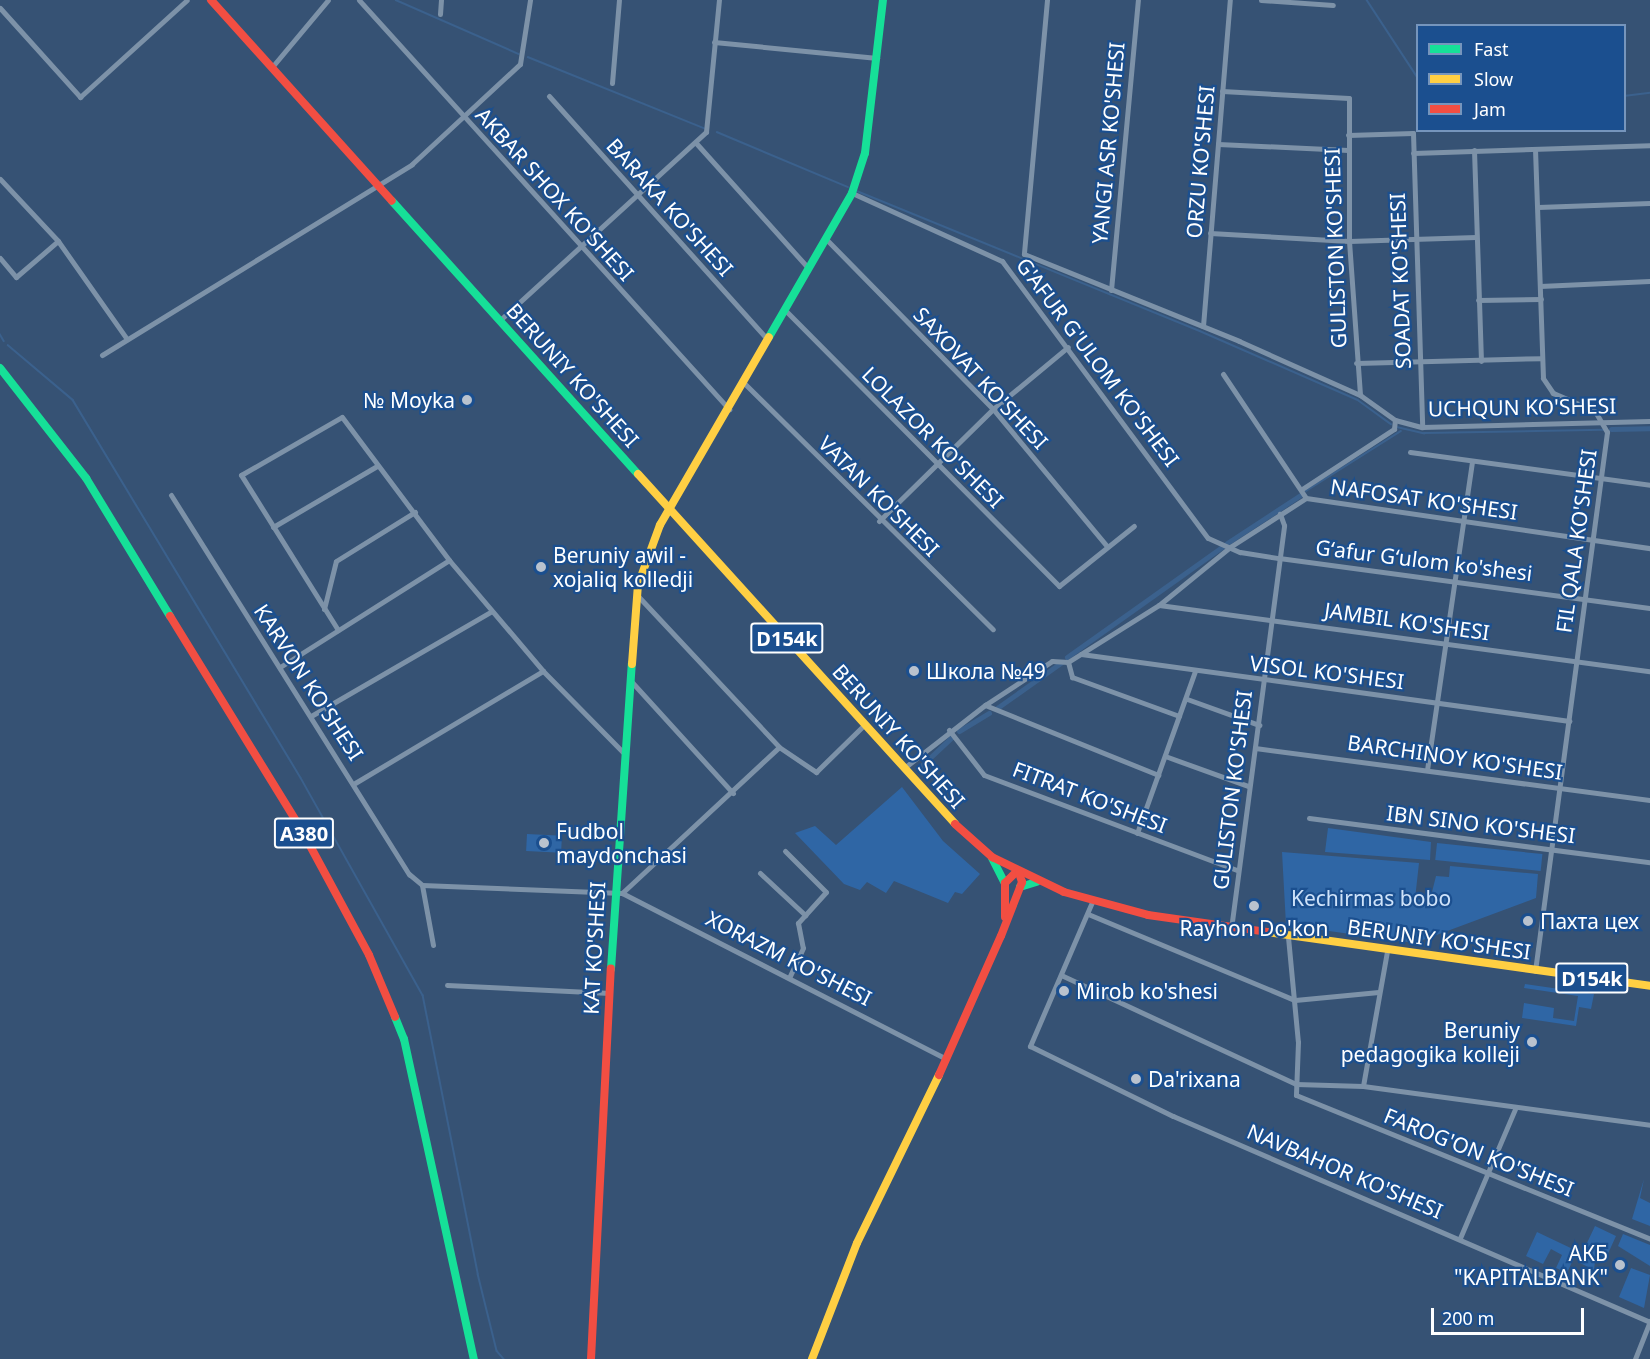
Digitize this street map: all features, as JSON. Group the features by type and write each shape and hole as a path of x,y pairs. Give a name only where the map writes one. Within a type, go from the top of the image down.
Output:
{"main road":[{"name":"BERUNIY KO'SHESI","path":"211,0 904,768 970,840 992,857 1040,882 1092,902 1288,937 1650,986"},
{"name":"KAT KO'SHESI","path":"591,1359 610,993 619,893 624,753 637,595 647,558 669,509 729,409 852,193 865,153 883,0"},
{"name":"A380","path":"0,368 86,478 301,829 369,955 404,1039 474,1359"},
{"path":"992,857 1005,883 1005,922"},
{"path":"1005,883 1018,872"},
{"path":"812,1359 857,1243 946,1059 1020,887 1018,872"},
{"path":"1020,887 1040,882"}],"street":[{"path":"0,8 80,97 187,0"},
{"path":"272,67 328,0"},
{"name":"AKBAR SHOX KO'SHESI","path":"359,0 462,117 729,409"},
{"path":"440,14 441,0"},
{"path":"102,355 380,187 520,64 530,0"},
{"path":"612,83 619,0"},
{"path":"500,320 706,132 710,118 719,0"},
{"name":"UCHQUN KO'SHESI","path":"1047,0 1024,254 1203,326 1360,395 1395,420 1422,428 1565,426 1604,421 1650,421"},
{"name":"YANGI ASR KO'SHESI","path":"1111,290 1138,0"},
{"name":"ORZU KO'SHESI","path":"1203,326 1230,0"},
{"path":"1261,0 1333,5"},
{"path":"714,42 877,58"},
{"name":"GULISTON KO'SHESI","path":"1222,90 1349,98 1349,242 1360,395"},
{"name":"BARAKA KO'SHESI","path":"549,96 636,196 767,339"},
{"name":"SOADAT KO'SHESI","path":"1348,135 1413,133 1414,239 1422,428"},
{"path":"696,143 808,268"},
{"path":"1218,144 1348,150"},
{"path":"1413,153 1650,145"},
{"name":"FIL QALA KO'SHESI","path":"1535,149 1542,358 1547,388 1595,411 1604,421 1603,479 1535,970"},
{"path":"1474,150 1480,361"},
{"path":"0,179 58,241 128,339"},
{"name":"G'AFUR G'ULOM KO'SHESI","path":"852,193 1002,261 1209,538 1230,547"},
{"path":"1538,207 1650,202"},
{"path":"1210,233 1349,242 1476,237"},
{"name":"SAXOVAT KO'SHESI","path":"825,238 993,409 1106,545"},
{"path":"0,258 16,277 58,241"},
{"path":"1540,285 1650,281"},
{"path":"1478,300 1541,299"},
{"name":"LOLAZOR KO'SHESI","path":"785,310 935,464 1059,586 1106,545"},
{"path":"879,521 993,409 1068,347"},
{"path":"1356,363 1542,358"},
{"name":"NAFOSAT KO'SHESI","path":"1223,374 1306,498 1650,548"},
{"name":"VATAN KO'SHESI","path":"744,383 879,521 993,629"},
{"path":"338,630 241,475 342,417 449,560 543,671 624,753"},
{"path":"1302,489 1394,429 1395,420"},
{"path":"1410,452 1650,485"},
{"path":"1427,770 1439,703 1445,642 1472,461"},
{"path":"273,527 377,466"},
{"name":"KARVON KO'SHESI","path":"171,495 355,783 409,874 422,885"},
{"path":"904,768 949,730 985,705 1052,661 1068,662 1159,605 1230,547 1306,498"},
{"path":"324,609 336,561 415,512"},
{"name":"GULISTON KO'SHESI","path":"1231,928 1284,525 1280,514"},
{"path":"1106,545 1134,526"},
{"name":"Gʻafur Gʻulom ko'shesi","path":"1230,547 1279,558 1650,608"},
{"path":"280,667 449,560"},
{"path":"637,595 779,747 816,772 865,724"},
{"name":"JAMBIL KO'SHESI","path":"1159,605 1650,671"},
{"path":"311,716 492,611"},
{"name":"VISOL KO'SHESI","path":"1081,654 1569,721"},
{"path":"1068,662 1072,677 1179,716"},
{"path":"355,783 543,671"},
{"path":"1137,832 1187,699 1195,671"},
{"path":"629,678 733,793"},
{"path":"1187,699 1259,725"},
{"path":"985,705 1158,775"},
{"name":"FITRAT KO'SHESI","path":"949,730 984,775 1237,870"},
{"path":"433,945 422,885 619,893 733,793 779,747"},
{"name":"BARCHINOY KO'SHESI","path":"1255,748 1650,800"},
{"path":"1166,756 1248,786"},
{"name":"IBN SINO KO'SHESI","path":"1309,818 1650,862"},
{"path":"785,851 826,892 798,923 803,948 789,978"},
{"path":"760,873 805,915"},
{"name":"XORAZM KO'SHESI","path":"619,893 946,1059"},
{"path":"1092,902 1061,975 1296,1084 1363,1086 1650,1125"},
{"path":"1088,914 1295,1000 1379,992"},
{"path":"1288,937 1295,1000 1296,1084"},
{"path":"1363,1086 1387,951"},
{"name":"NAVBAHOR KO'SHESI","path":"1061,975 1030,1046 1173,1116 1650,1322"},
{"path":"447,985 610,993"},
{"name":"FAROG'ON KO'SHESI","path":"1296,1084 1296,1095 1650,1239"},
{"path":"1460,1238 1516,1107"},
{"path":"1635,1359 1650,1322"}],"green space":[{"path":"902,787 943,841 980,874 962,894 955,892 948,903 894,881 886,893 867,882 860,890 844,884 795,833 815,826 836,845"},
{"path":"1328,828 1431,842 1430,860 1325,852"},
{"name":"Fudbol maydonchasi","path":"527,834 562,836 561,853 526,851"},
{"path":"1437,843 1542,854 1541,871 1435,860"},
{"name":"Kechirmas bobo","path":"1282,852 1419,863 1415,899 1430,900 1436,876 1449,877 1450,866 1538,874 1536,898 1415,943 1286,925"},
{"path":"1525,984 1594,994 1591,1009 1579,1007 1576,1026 1522,1018 1524,1003 1554,1008 1553,1018 1574,1021 1578,996 1524,988"},
{"path":"1644,1179 1640,1198 1650,1203 1650,1226 1632,1219"},
{"path":"1595,1226 1616,1236 1606,1258 1596,1253 1594,1270 1578,1262"},
{"path":"1537,1232 1577,1251 1567,1273 1556,1268 1562,1255 1551,1249 1543,1264 1526,1256"},
{"path":"1623,1234 1650,1245 1650,1266 1618,1246"},
{"path":"1631,1268 1650,1275 1644,1308 1619,1297"}],"waterway":[{"path":"396,0 519,54"},
{"path":"1367,0 1416,75"},
{"path":"528,57 704,128"},
{"path":"1626,96 1650,93"},
{"path":"717,132 848,187"},
{"path":"857,191 1200,331 1358,400 1391,424"},
{"path":"0,334 4,341"},
{"path":"8,345 73,400 301,778 423,995 478,1274 497,1351 504,1359"},
{"path":"1397,427 1424,433 1603,430"},
{"path":"1611,429 1650,428"},
{"path":"1306,491 1401,431"},
{"path":"1227,543 1302,494"},
{"path":"1067,657 1222,547"},
{"path":"997,708 1062,662"},
{"path":"959,731 989,713"},
{"path":"920,767 952,737"}],"traffic: fast":[{"path":"769,337 852,193 865,153 883,0"},
{"path":"392,201 638,474"},
{"path":"0,368 86,478 170,616"},
{"path":"611,969 632,664"},
{"path":"992,858 1005,883"},
{"path":"1020,887 1036,882"},
{"path":"395,1017 404,1039 474,1359"}],"traffic: slow":[{"path":"632,664 638,585 660,525 769,337"},
{"path":"638,474 955,824"},
{"path":"1267,932 1650,986"},
{"path":"812,1359 857,1243 939,1075"}],"traffic: jam":[{"path":"211,0 392,201"},
{"path":"170,616 301,829 369,955 395,1017"},
{"path":"955,824 992,857 1064,892 1148,915 1267,932"},
{"path":"1005,917 1005,883 1017,871"},
{"path":"939,1075 1001,936 1022,882 1019,873"},
{"path":"591,1359 611,969"}],"place":[{"name":"№ Moyka","path":"467,400"},
{"name":"Beruniy awil - xojaliq kolledji","path":"541,567"},
{"name":"Школа №49","path":"914,671"},
{"name":"Fudbol maydonchasi","path":"544,843"},
{"name":"Rayhon Do'kon","path":"1254,906"},
{"name":"Пахта цех","path":"1528,921"},
{"name":"Mirob ko'shesi","path":"1064,991"},
{"name":"Beruniy pedagogika kolleji","path":"1532,1042"},
{"name":"Da'rixana","path":"1136,1079"},
{"name":"АКБ \"KAPITALBANK\"","path":"1620,1265"}]}
